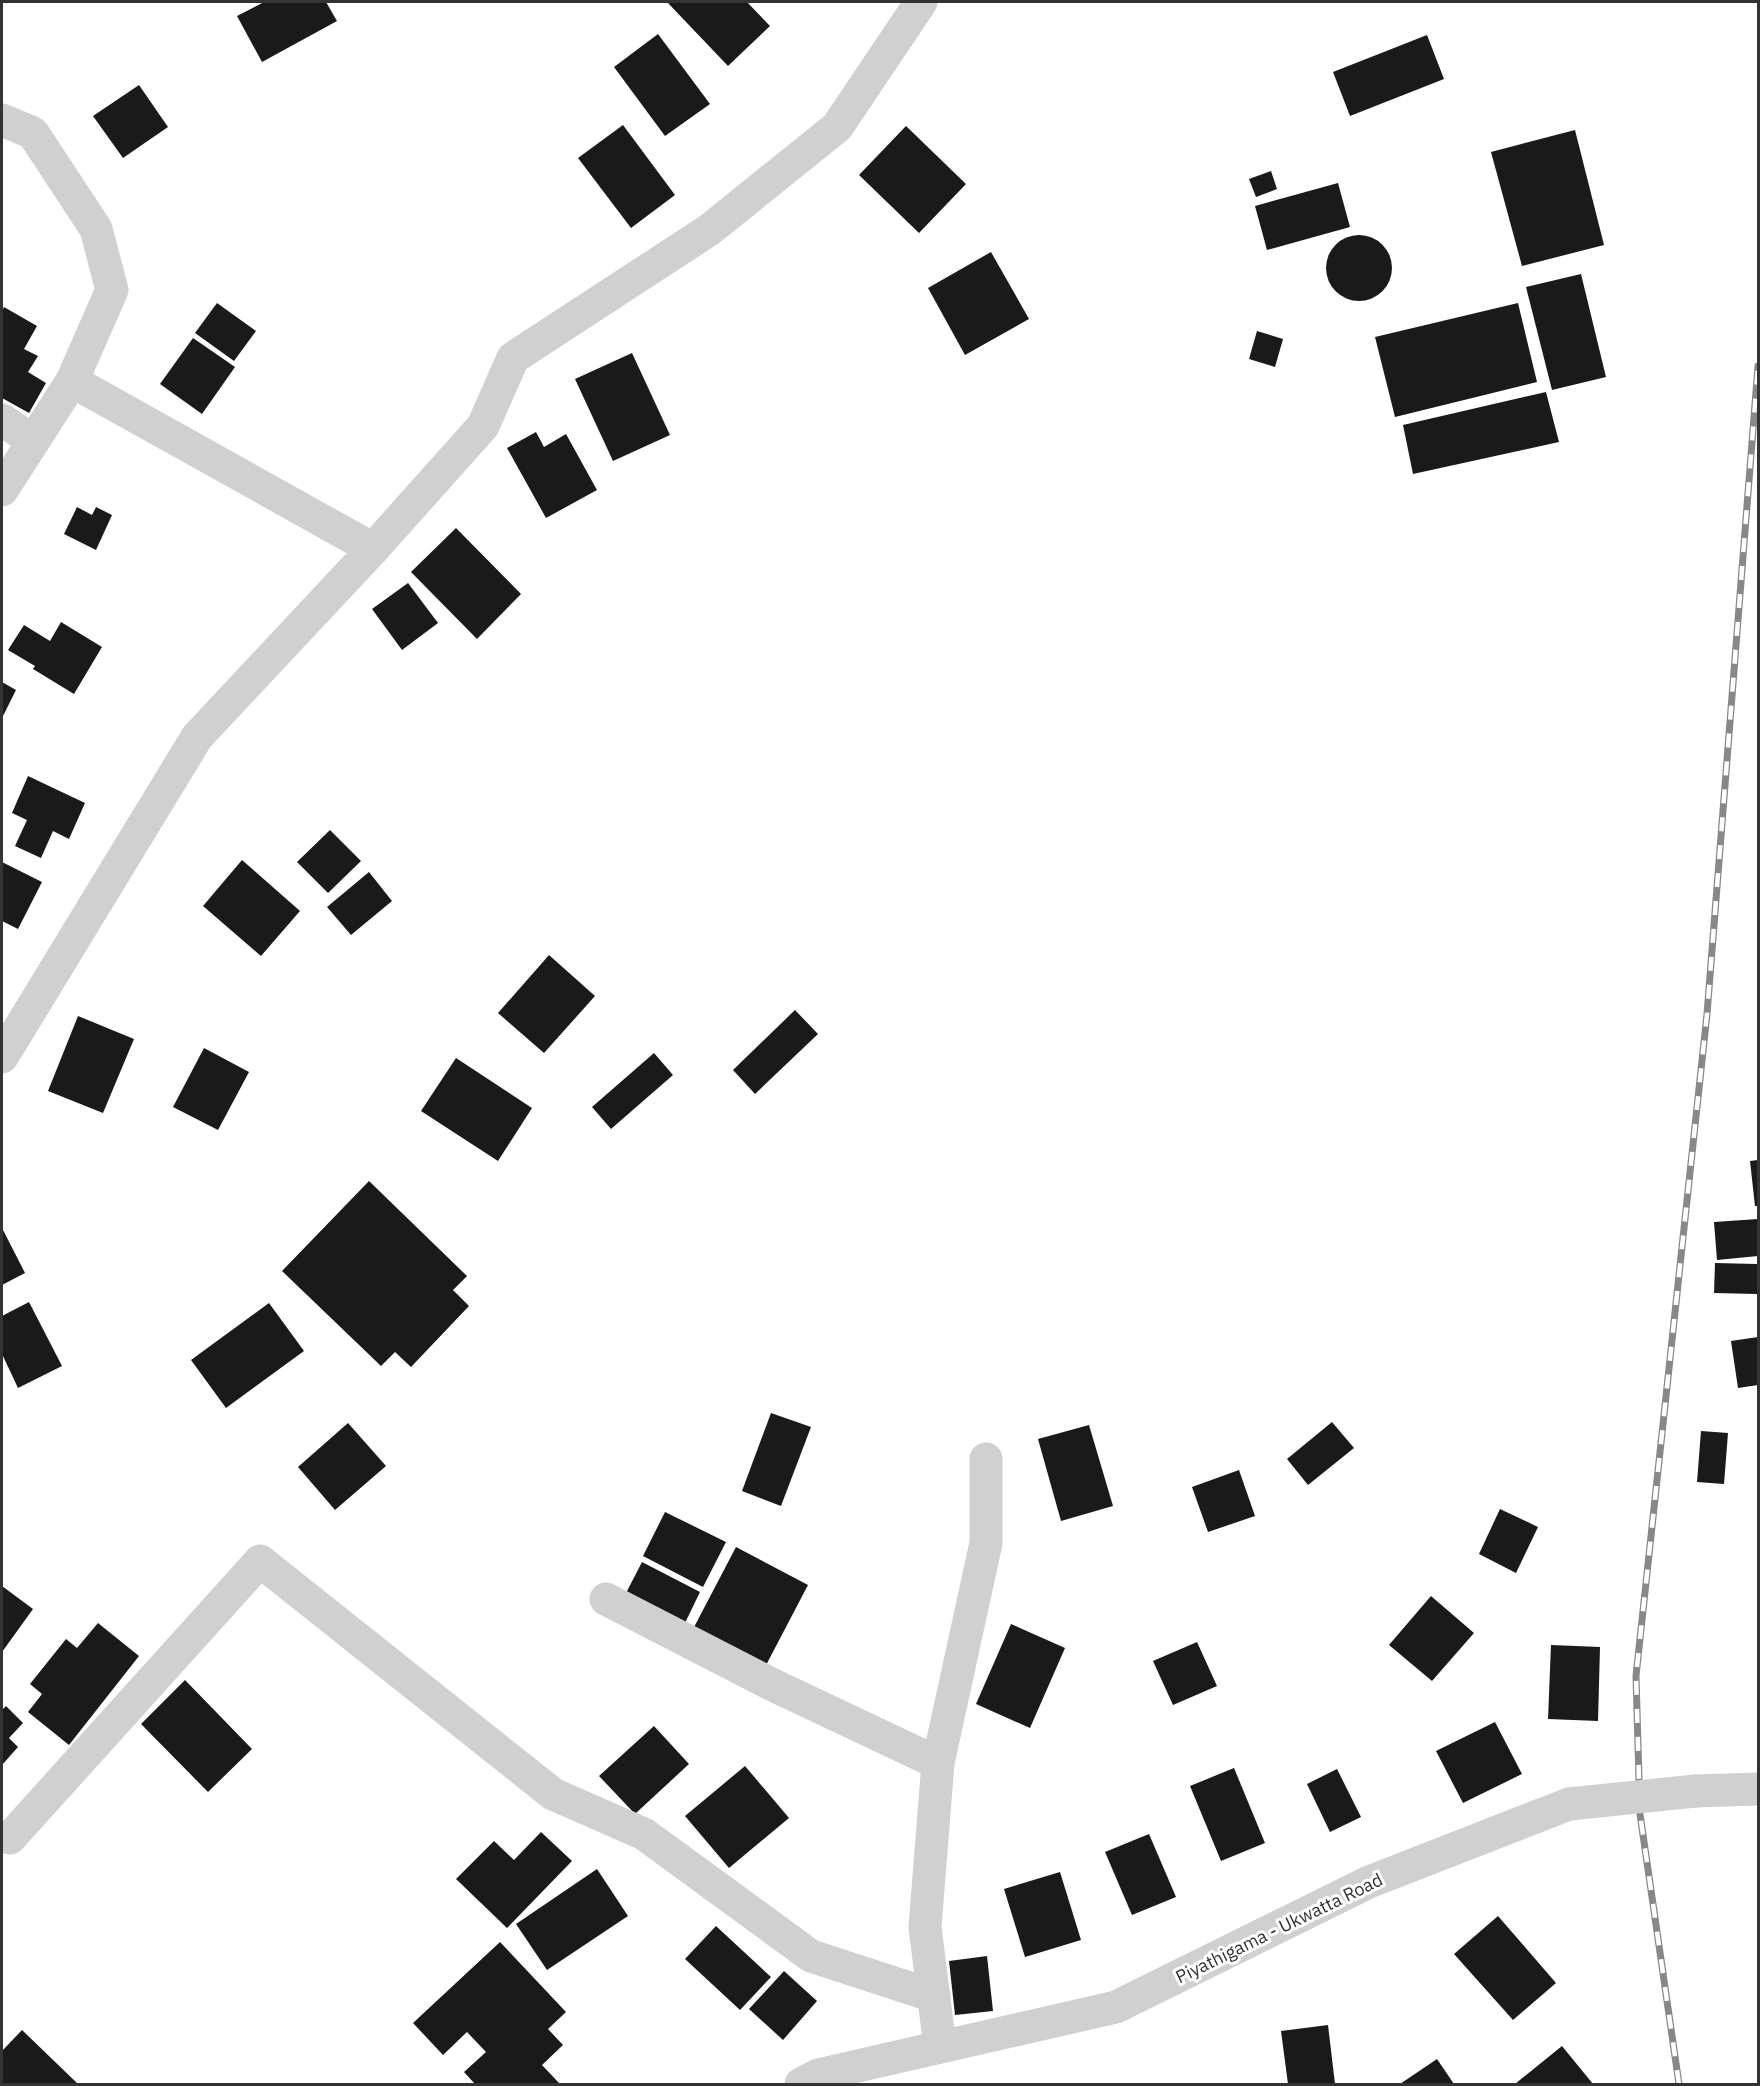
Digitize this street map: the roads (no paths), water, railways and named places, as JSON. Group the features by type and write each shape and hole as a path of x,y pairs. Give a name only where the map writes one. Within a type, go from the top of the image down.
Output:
{"street":[{"path":"2,1057 197,737 373,549 483,426 513,358 709,230 837,128 921,2"},
{"path":"2,120 33,133 96,229 112,290 72,381 2,490"},
{"path":"72,381 373,549"},
{"path":"2,420 33,441"},
{"path":"940,2047 926,1927 938,1763 986,1543 986,1459"},
{"path":"10,1838 260,1560 553,1794 644,1834 811,1956 934,1996"},
{"path":"606,1599 773,1685 938,1763"},
{"name":"Piyathigama - Ukwatta Road","path":"801,2085 818,2075 1116,2007 1369,1882 1569,1804 1695,1791 1758,1789"}],"railway":[{"path":"1679,2084 1640,1814 1636,1676 1707,1014 1758,366"}]}
